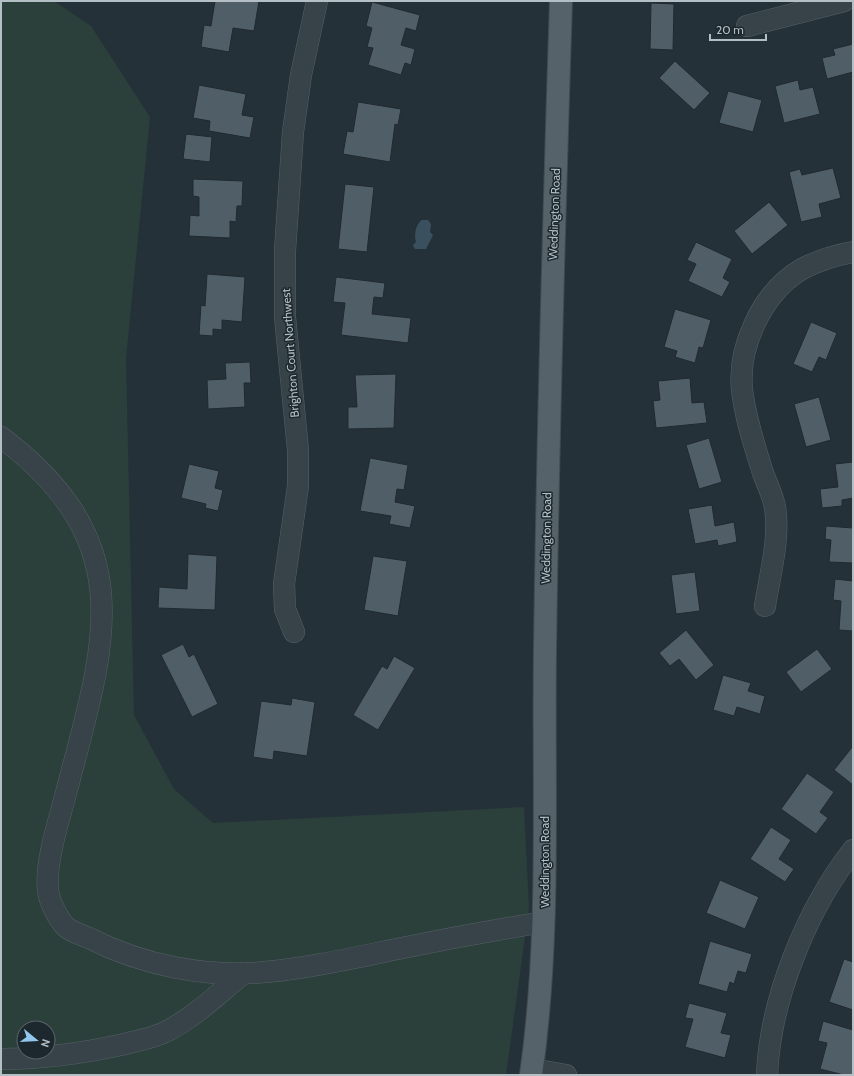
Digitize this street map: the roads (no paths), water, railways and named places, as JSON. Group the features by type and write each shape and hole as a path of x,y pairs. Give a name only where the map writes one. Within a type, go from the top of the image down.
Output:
{"main road":[{"name":"Weddington Road","path":"531,1072 540,985 544,922 544,701 548,426 561,1"}],"street":[{"name":"Brighton Court Northwest","path":"294,632 285,609 284,584 298,486 298,450 285,317 285,251 293,132 301,75 317,1"},
{"path":"747,26 844,1"},
{"path":"765,606 776,546 776,523 774,506 751,435 742,396 742,373 747,346 755,322 768,301 784,282 802,269 838,255 853,252"},
{"path":"1,437 45,474 59,489 75,512 86,534 95,558 102,588 103,616 99,658 93,693 52,850 48,891 56,912 66,926 103,946 176,968 214,973 263,973 321,964 446,939 544,922"},
{"path":"767,1075 775,1015 798,944 823,894 853,850"},
{"path":"1,1059 50,1057 107,1048 154,1037 169,1030 189,1017 244,973"},
{"path":"531,1072 566,1075"}],"water":[{"path":"422,220 428,220 431,224 430,232 433,235 426,249 415,249 413,245 416,242 416,230"}]}
